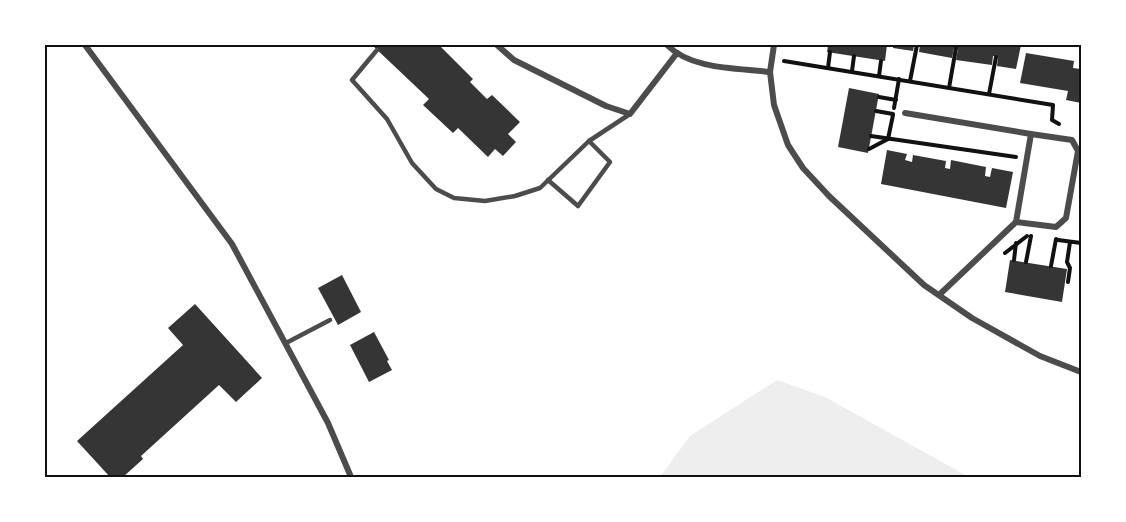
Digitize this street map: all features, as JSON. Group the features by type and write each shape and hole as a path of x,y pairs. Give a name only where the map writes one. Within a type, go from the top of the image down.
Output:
{"street":[{"path":"85,45 232,244 328,423 351,477"},
{"path":"497,45 514,60 606,106 630,114 676,53"},
{"path":"667,45 676,53 701,64 770,72"},
{"path":"774,45 770,72 774,105 788,146 803,168 837,204 924,285 972,318 1040,356 1081,372"},
{"path":"905,113 1072,140 1078,151 1066,218 1056,227 1016,222"},
{"path":"939,295 1016,222 1031,134"}],"lane":[{"path":"377,50 352,80 387,120 412,163 436,189 454,198 485,201 515,196 540,188 589,141 630,114"},
{"path":"548,180 578,206 610,162 589,141"},
{"path":"286,343 330,320"}],"path":[{"path":"910,81 917,45"},
{"path":"950,88 956,48"},
{"path":"828,68 830,52"},
{"path":"852,72 854,56"},
{"path":"989,94 996,57"},
{"path":"784,61 1053,105 1052,120 1057,124 1065,125"},
{"path":"879,76 881,61"},
{"path":"879,97 896,100"},
{"path":"876,111 893,114"},
{"path":"871,136 1027,159"},
{"path":"868,149 888,139"},
{"path":"1001,256 1025,236 1032,236 1026,262"},
{"path":"1045,237 1081,243"},
{"path":"1051,266 1056,239"},
{"path":"1014,260 1016,242"},
{"path":"1068,282 1070,268 1067,262 1070,242"}],"shaded area":[{"path":"777,380 825,397 969,477 660,477 690,436"}],"building":[{"path":"372,45 439,45 473,79 470,82 487,99 492,95 520,122 508,134 516,142 503,156 495,149 488,157 458,128 453,133 423,105 429,99"},
{"path":"828,45 887,45 885,61 827,52"},
{"path":"893,45 914,45 913,51 893,48"},
{"path":"920,45 1021,45 1016,69 997,66 998,57 993,56 992,65 956,60 958,49 954,48 952,58 919,52"},
{"path":"1026,53 1074,61 1073,68 1081,69 1081,103 1066,100 1068,91 1020,83"},
{"path":"849,88 879,94 868,153 838,147"},
{"path":"887,150 907,154 905,160 912,162 913,155 946,161 945,168 950,169 951,160 986,167 985,176 990,177 992,168 1013,172 1006,208 881,184"},
{"path":"1010,260 1067,269 1062,302 1005,292"},
{"path":"342,275 361,312 338,325 318,288"},
{"path":"195,304 262,378 236,402 219,385 141,456 143,459 123,477 110,477 77,441 183,345 168,328"},
{"path":"374,332 392,370 369,382 350,345"}]}
